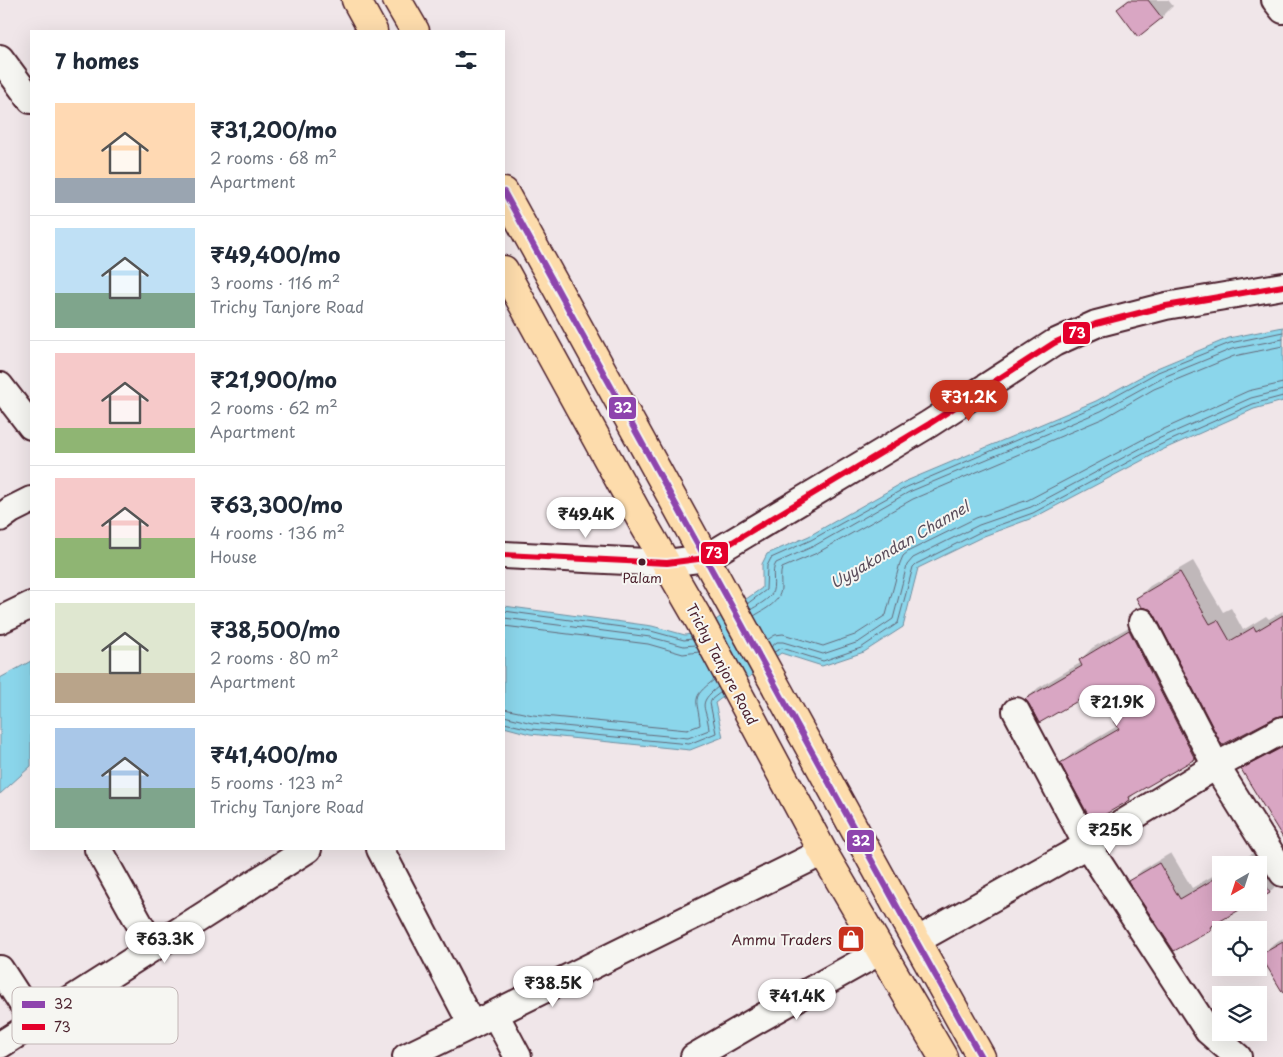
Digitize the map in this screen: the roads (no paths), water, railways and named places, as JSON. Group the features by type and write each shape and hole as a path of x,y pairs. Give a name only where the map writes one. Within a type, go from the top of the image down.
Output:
{"highway":[{"path":"356,0 372,30"},
{"path":"397,0 414,30"},
{"path":"505,194 727,596 774,685 982,1057"},
{"name":"Trichy Tanjore Road","path":"505,272 644,525 699,620 823,852 942,1057"}],"street":[{"path":"1276,0 1283,10"},
{"path":"0,58 30,99"},
{"path":"505,555 667,563 706,558 929,424 1062,340 1096,324 1157,308 1283,286"},
{"path":"0,386 30,425"},
{"path":"0,620 30,605"},
{"path":"1142,622 1216,766 1283,873"},
{"path":"1016,711 1087,845 1208,1031 1238,1057"},
{"path":"916,941 1087,845 1216,766 1283,730"},
{"path":"99,850 153,948"},
{"path":"92,987 306,850"},
{"path":"381,850 472,1025"},
{"path":"406,1057 823,852"},
{"path":"694,1057 881,951"},
{"path":"0,969 12,988"},
{"path":"495,1014 518,1057"},
{"path":"0,1045 12,1037"}],"water":[{"name":"Uyyakondan Channel","path":"1283,327 1283,401 1254,409 1162,450 1035,517 984,536 918,568 903,627 864,652 822,666 781,653 715,703 723,737 690,750 530,734 505,727 505,606 652,626 685,635 697,633 762,588 762,564 767,554 809,536 904,482 1096,401 1157,368 1229,338"},
{"path":"30,662 30,767 0,794 0,678"}],"place":[{"name":"Palam","path":"642,562"},
{"name":"Ammu Traders","path":"851,939"}]}
